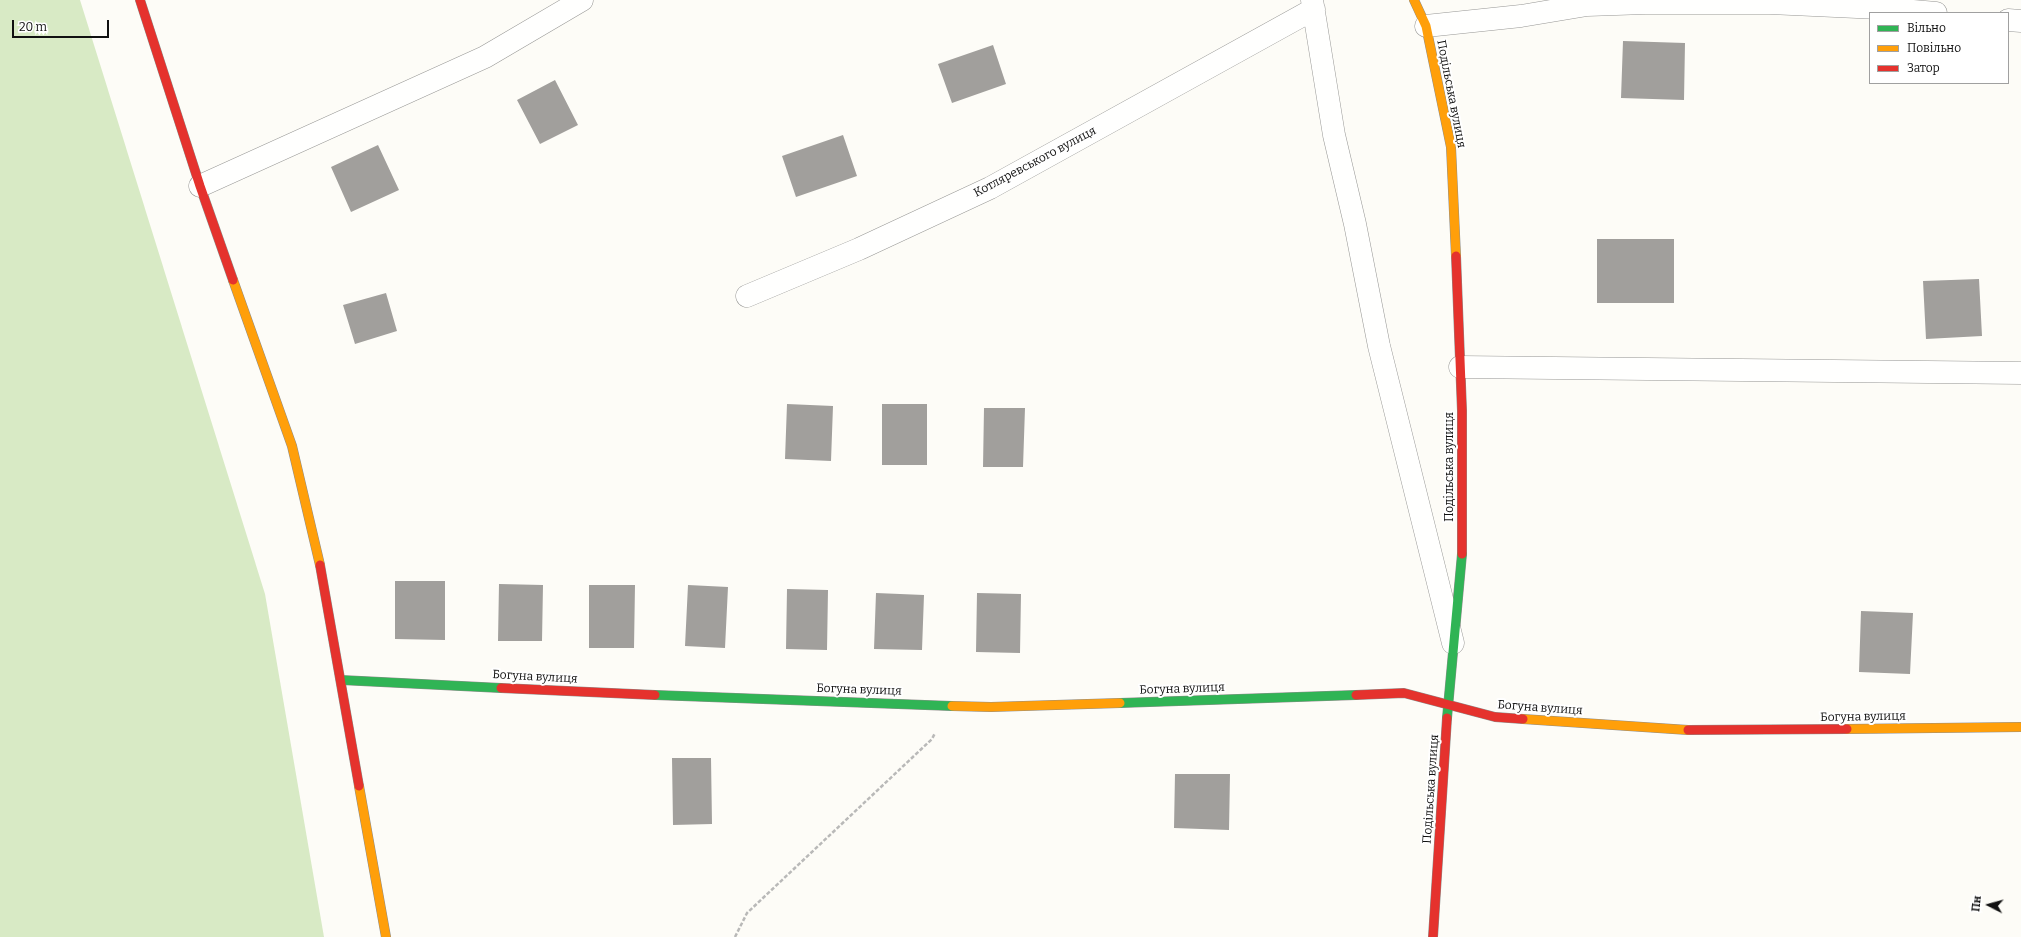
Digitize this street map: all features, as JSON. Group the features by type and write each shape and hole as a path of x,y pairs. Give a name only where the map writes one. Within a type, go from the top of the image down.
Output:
{"street":[{"path":"140,0 200,186 292,446 317,548 386,937"},
{"path":"200,186 484,57 582,0"},
{"name":"Подільська вулиця","path":"1414,0 1426,26 1451,147 1460,367 1462,553 1448,704 1433,937"},
{"path":"1426,26 1521,16 1587,5 1645,3 1770,3 1879,8 1925,12"},
{"path":"1313,5 1334,135 1355,224 1379,346 1453,646"},
{"name":"Котляревського вулиця","path":"747,296 859,249 990,188 1313,5"},
{"path":"2009,20 2021,21"},
{"path":"1460,367 2021,373"},
{"name":"Богуна вулиця","path":"341,680 617,694 999,706 1404,693 1495,717 1702,731 2021,727"}],"path":[{"path":"735,937 747,913 932,739 952,705"}],"green space":[{"path":"0,0 80,0 265,594 324,937 0,937"}],"building":[{"path":"1623,41 1685,43 1684,100 1621,98"},
{"path":"993,45 1006,84 952,103 938,64"},
{"path":"555,80 578,125 540,144 517,100"},
{"path":"843,135 857,176 796,197 782,156"},
{"path":"378,145 399,190 351,212 331,167"},
{"path":"1597,239 1674,239 1674,303 1597,303"},
{"path":"1979,279 1982,336 1926,339 1923,281"},
{"path":"386,293 397,331 355,344 343,305"},
{"path":"787,404 833,406 831,461 785,459"},
{"path":"882,404 927,404 927,465 882,465"},
{"path":"984,408 1025,408 1023,467 983,467"},
{"path":"395,581 445,581 445,640 395,639"},
{"path":"499,584 543,585 542,641 498,641"},
{"path":"589,585 635,585 634,648 589,648"},
{"path":"688,585 728,587 725,648 685,646"},
{"path":"787,589 828,590 827,650 786,649"},
{"path":"876,593 924,595 922,650 874,649"},
{"path":"977,593 1021,594 1020,653 976,652"},
{"path":"1861,611 1913,613 1910,674 1859,672"},
{"path":"672,758 711,758 712,824 673,825"},
{"path":"1175,774 1230,774 1229,830 1174,828"}],"traffic: fast":[{"path":"1447,718 1462,554"},
{"path":"341,680 501,688"},
{"path":"655,695 952,706"},
{"path":"1120,703 1356,695"}],"traffic: slow":[{"path":"1414,0 1426,26 1451,147 1456,256"},
{"path":"233,280 292,446 320,565"},
{"path":"952,706 991,707 1120,703"},
{"path":"1523,719 1688,730"},
{"path":"1847,729 2021,727"},
{"path":"359,786 386,937"}],"traffic: jam":[{"path":"140,0 200,186 233,280"},
{"path":"1456,256 1462,411 1462,554"},
{"path":"320,565 359,786"},
{"path":"501,688 655,695"},
{"path":"1356,695 1404,693 1495,717 1523,719"},
{"path":"1433,937 1447,718"},
{"path":"1688,730 1847,729"}]}
